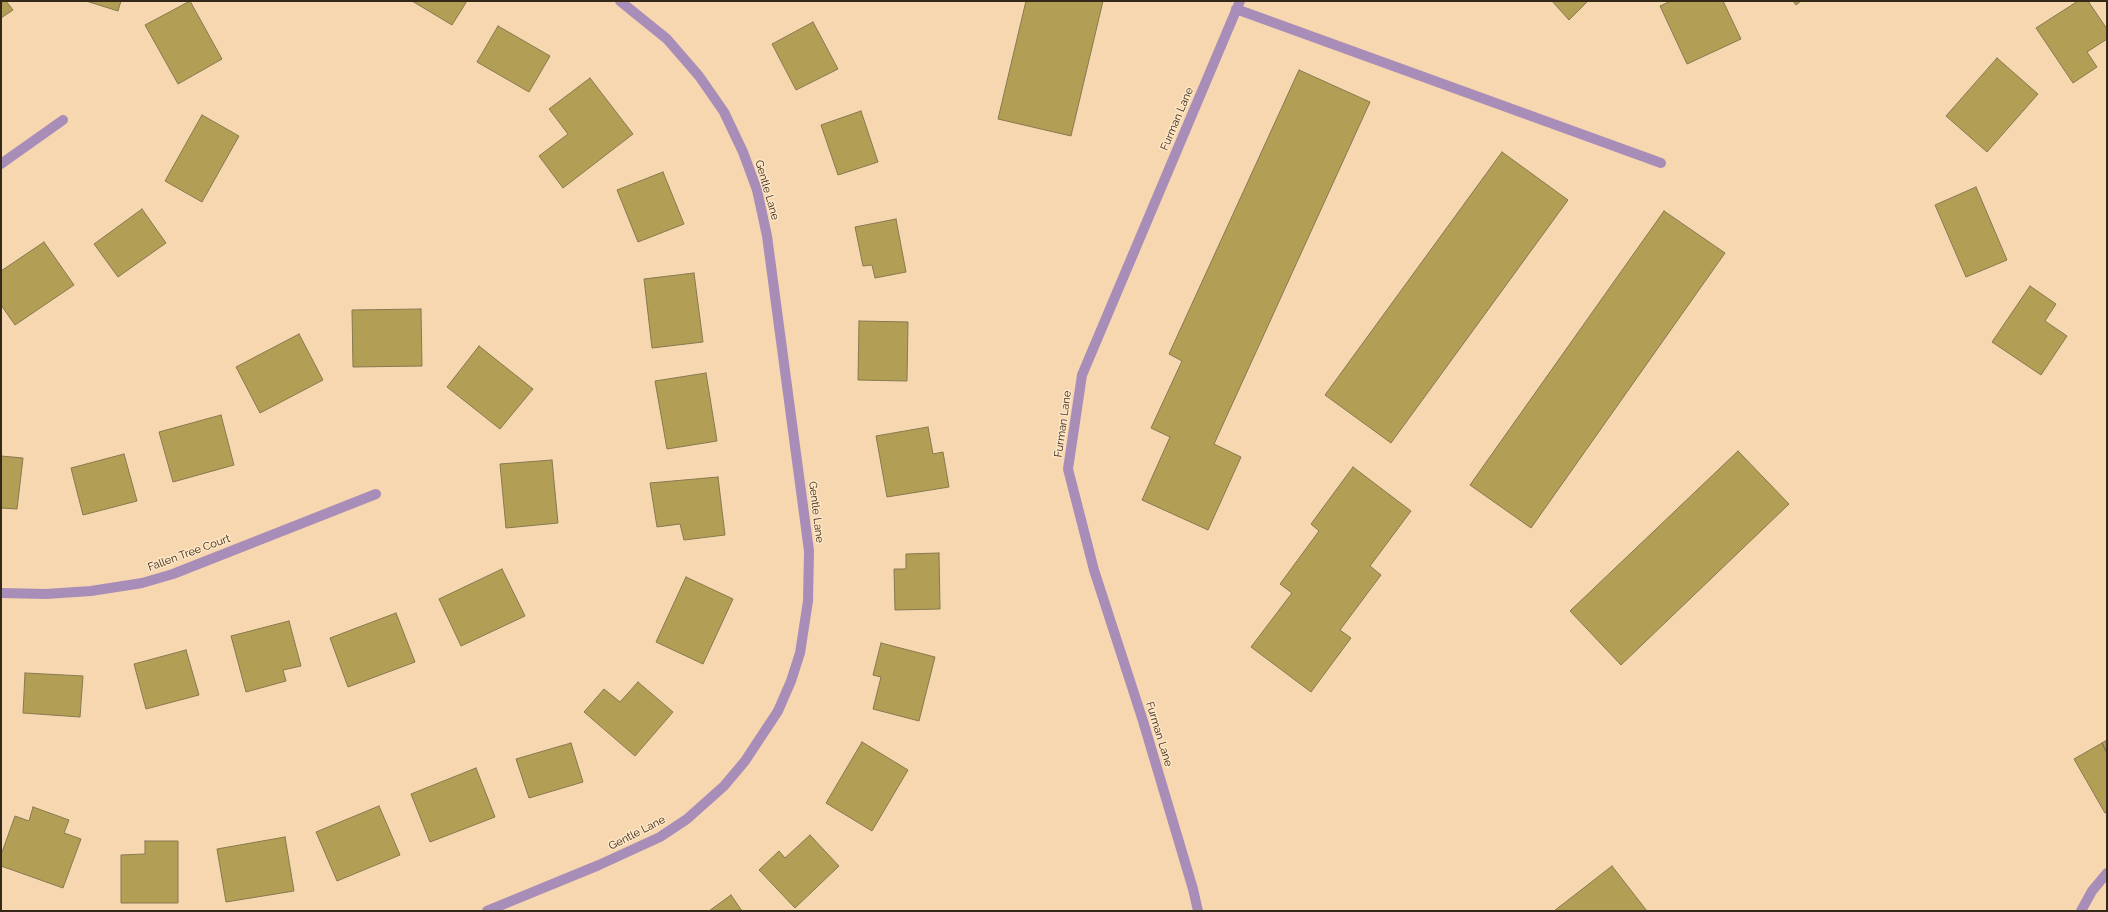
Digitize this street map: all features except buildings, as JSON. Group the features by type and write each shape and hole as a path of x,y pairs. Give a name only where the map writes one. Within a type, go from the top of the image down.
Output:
{"street":[{"name":"Gentle Lane","path":"487,911 599,865 660,837 687,819 724,786 745,761 778,711 800,652 808,602 809,551 767,236 757,190 743,152 724,112 699,76 667,39 620,1"},
{"path":"1238,5 1661,163"},
{"name":"Furman Lane","path":"1198,911 1193,889 1143,721 1094,570 1068,469 1082,375 1238,5"},
{"path":"1,164 62,120"},
{"name":"Fallen Tree Court","path":"1,592 53,594 91,591 142,583 173,574 376,494"},
{"path":"2081,911 2092,891 2107,873"}]}
